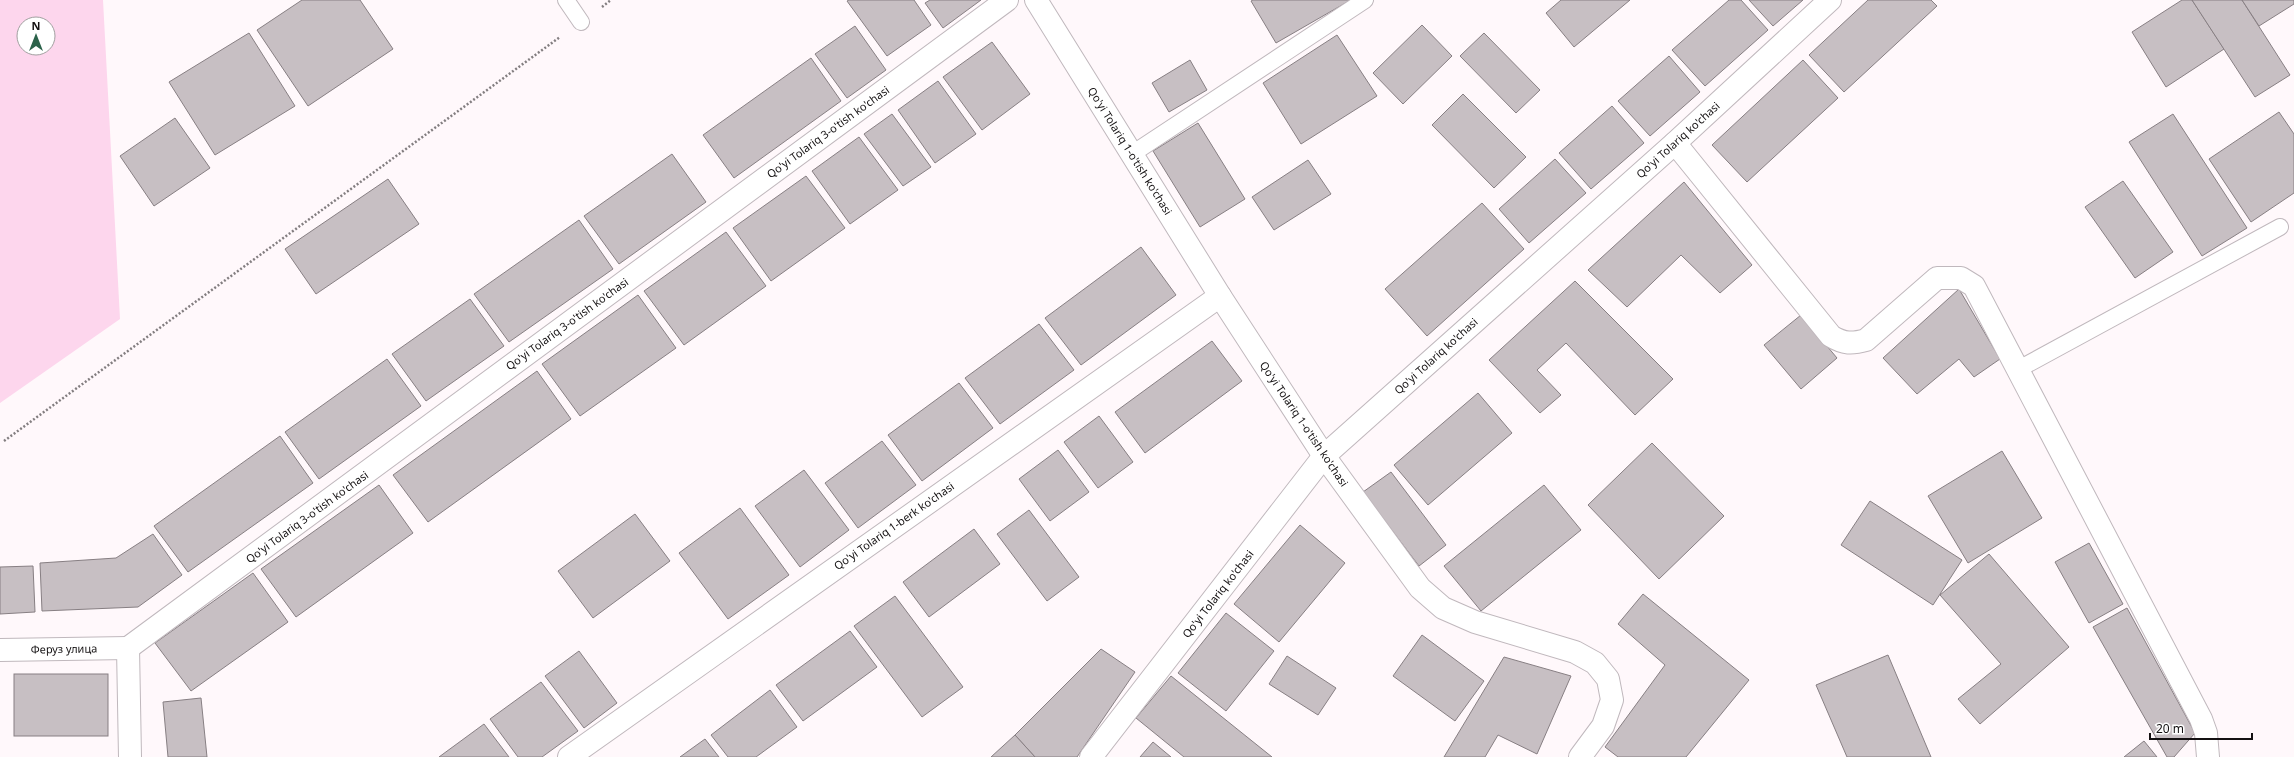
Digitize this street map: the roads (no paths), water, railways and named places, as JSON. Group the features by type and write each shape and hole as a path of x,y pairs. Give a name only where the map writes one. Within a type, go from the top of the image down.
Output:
{"street":[{"name":"Qo'yi Tolariq 3-o'tish ko'chasi","path":"128,648 1007,0"},
{"name":"Qo'yi Tolariq 1-o'tish ko'chasi","path":"1036,0 1220,296 1324,456 1420,588 1443,608 1475,622 1575,652 1595,662 1608,679 1612,700 1603,726 1580,757"},
{"name":"Qo'yi Tolariq ko'chasi","path":"1091,757 1324,456 1675,143 1830,0"},
{"path":"1675,143 1831,336 1842,343 1855,343 1866,340 1937,278 1961,278 1974,286 2201,719 2206,734 2208,757"},
{"name":"Qo'yi Tolariq 1-berk ko'chasi","path":"569,757 1220,296"},
{"name":"Феруз улица","path":"0,650 128,648"},
{"path":"128,648 130,757"}],"lane":[{"path":"566,0 581,22"},
{"path":"1132,154 1365,0"},
{"path":"2017,370 2280,227"}]}
